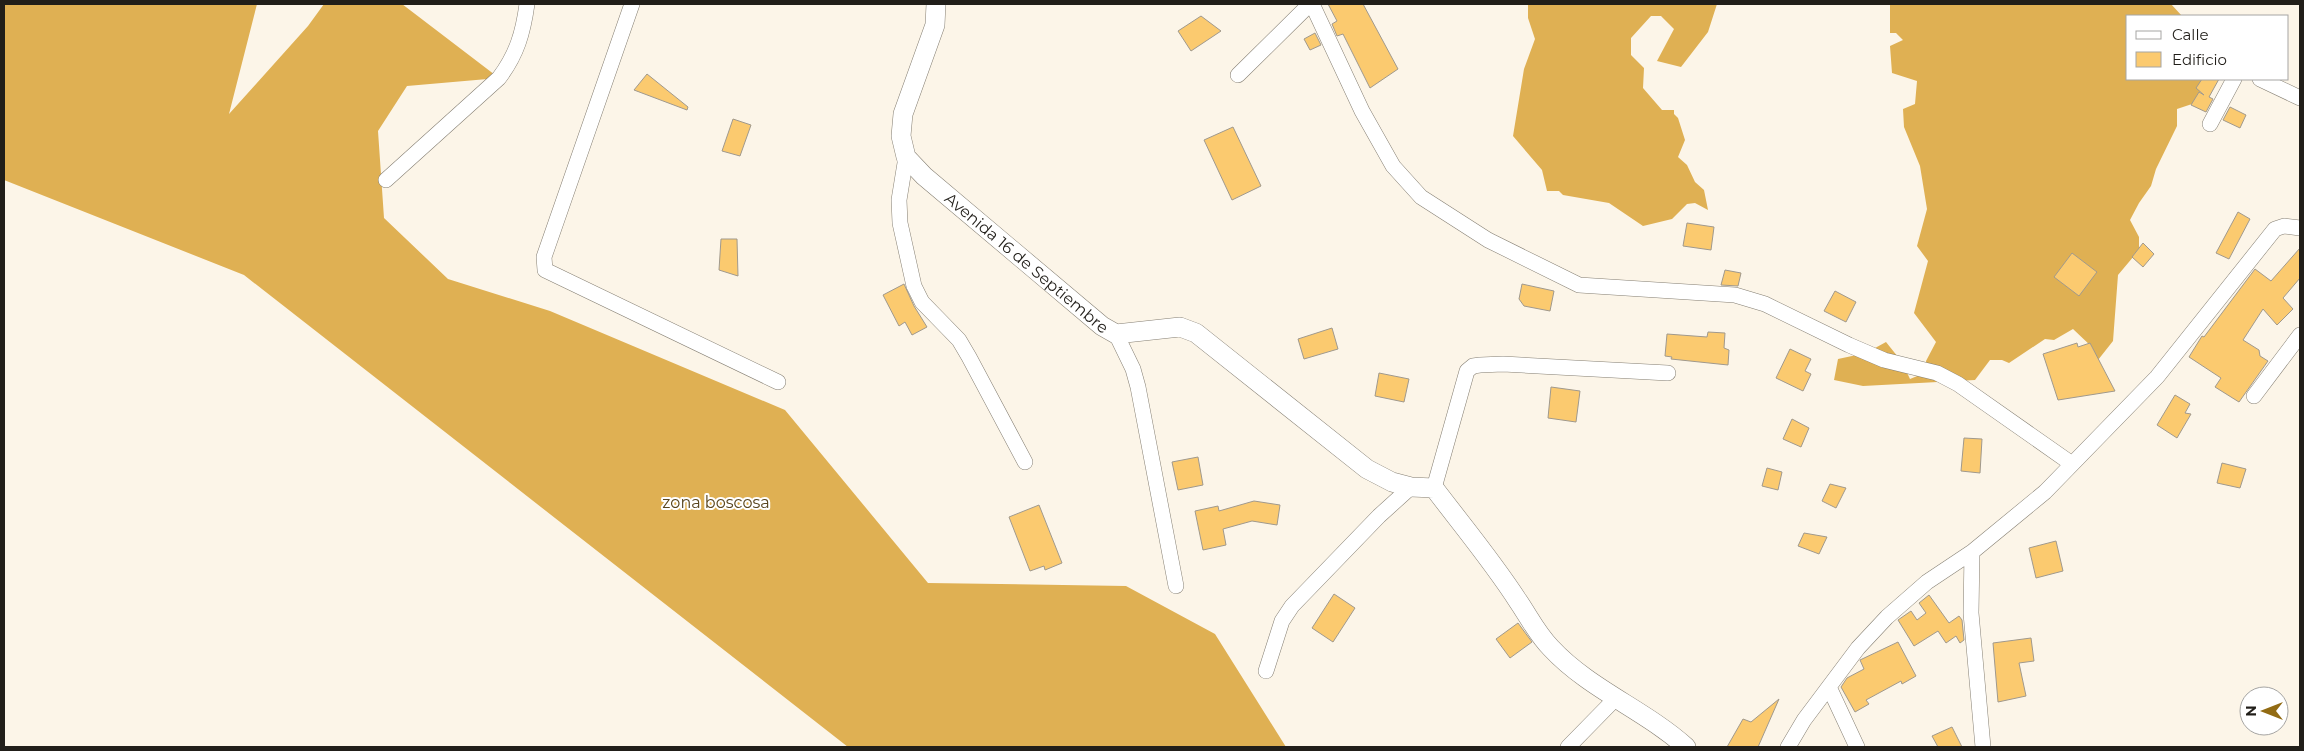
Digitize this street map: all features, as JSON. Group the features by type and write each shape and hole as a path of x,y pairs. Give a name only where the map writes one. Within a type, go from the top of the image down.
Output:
{"street":[{"path":"386,180 499,78 512,60 520,42 526,4"},
{"path":"632,4 544,258 544,270 778,382"},
{"path":"936,4 935,25 903,114 901,136 906,158 899,200 900,223 914,286 926,308 959,340 1025,462"},
{"path":"1238,75 1311,4 1377,141 1393,166 1421,197 1488,240 1563,280 1579,286 1735,295 1765,304 1884,360 1937,373 1958,384 2072,464"},
{"path":"2210,124 2233,80"},
{"path":"2262,80 2300,98"},
{"name":"Avenida 16 de Septiembre","path":"906,158 924,176 1102,326 1116,334 1180,327 1196,333 1367,469 1385,480 1411,487 1434,488"},
{"path":"1788,747 1804,720 1829,686 1858,648 1887,617 1927,582 1972,552 2045,492 2158,377 2275,228 2284,226 2300,228"},
{"path":"1116,334 1133,369 1138,387 1176,586"},
{"path":"2254,396 2300,335"},
{"path":"1668,373 1473,366 1467,371 1434,488 1518,601 1534,628 1551,649 1583,675 1644,714 1686,747"},
{"path":"1266,671 1282,622 1292,606 1379,516 1411,487"},
{"path":"1972,552 1971,613 1983,747"},
{"path":"1829,686 1857,747"},
{"path":"1568,747 1617,697"}],"green space":[{"name":"zona boscosa","path":"4,4 257,4 229,114 308,26 324,4 402,4 499,78 407,86 378,131 384,218 448,279 550,311 785,410 928,583 1126,586 1215,634 1286,747 848,747 244,275 4,180"},
{"path":"1528,4 1717,4 1708,32 1681,67 1657,61 1674,29 1661,16 1651,16 1631,38 1631,55 1644,68 1643,88 1662,110 1674,110 1674,114 1678,118 1685,140 1678,157 1687,165 1695,182 1704,190 1708,210 1695,203 1687,204 1672,219 1643,226 1609,203 1563,195 1559,191 1547,191 1542,170 1513,136 1524,69 1535,39 1528,18"},
{"path":"1890,4 2171,4 2181,15 2126,15 2126,80 2207,80 2195,103 2177,109 2177,126 2156,169 2151,186 2130,220 2139,237 2139,250 2118,275 2113,341 2098,360 2092,347 2073,329 2054,340 2045,339 2009,363 2002,360 1990,360 1975,380 1863,386 1834,380 1838,359 1866,353 1886,342 1902,362 1910,379 1927,372 1926,361 1936,342 1914,313 1928,261 1917,246 1927,209 1920,166 1904,127 1903,109 1915,104 1917,81 1892,73 1890,46 1903,40 1896,33 1890,33"}],"building":[{"path":"1328,4 1363,4 1398,69 1370,88 1343,34 1337,36 1332,24 1337,21"},
{"path":"1201,16 1221,31 1191,51 1178,31"},
{"path":"1315,33 1321,45 1310,50 1304,39"},
{"path":"647,74 688,107 687,110 634,90"},
{"path":"2201,80 2218,80 2209,97 2213,99 2206,112 2191,105 2199,92 2204,95 2196,88"},
{"path":"2230,107 2246,115 2240,128 2223,120"},
{"path":"733,119 751,125 740,156 722,151"},
{"path":"1233,127 1261,186 1232,200 1204,140"},
{"path":"2238,212 2250,219 2229,259 2216,253"},
{"path":"1687,223 1714,227 1711,250 1683,246"},
{"path":"721,239 737,239 738,276 719,270"},
{"path":"2143,243 2154,254 2143,267 2132,257"},
{"path":"2300,248 2300,278 2283,298 2293,309 2277,325 2263,309 2243,340 2259,350 2260,356 2268,361 2239,402 2215,387 2221,378 2189,357 2202,336 2204,337 2255,269 2271,281"},
{"path":"2072,253 2097,272 2079,296 2054,277"},
{"path":"1725,270 1741,273 1738,286 1721,285"},
{"path":"904,284 914,306 927,327 912,335 905,322 899,326 883,295"},
{"path":"1522,284 1554,291 1550,311 1524,306 1519,299"},
{"path":"1835,291 1856,302 1846,322 1824,311"},
{"path":"1332,328 1338,349 1304,359 1298,339"},
{"path":"1708,332 1725,333 1724,348 1729,350 1728,365 1671,359 1672,357 1665,356 1667,334 1707,337"},
{"path":"2077,343 2078,347 2090,343 2115,391 2058,400 2043,354"},
{"path":"1790,349 1811,359 1805,371 1811,374 1803,391 1776,378"},
{"path":"1379,373 1409,379 1404,402 1375,396"},
{"path":"1551,387 1580,391 1576,422 1548,418"},
{"path":"2175,395 2190,404 2185,413 2191,414 2177,438 2157,425"},
{"path":"1792,419 1809,428 1801,447 1783,439"},
{"path":"1964,438 1982,439 1980,473 1961,471"},
{"path":"1198,457 1203,485 1178,490 1172,462"},
{"path":"2222,463 2246,469 2240,488 2217,483"},
{"path":"1767,468 1782,472 1778,490 1762,486"},
{"path":"1830,484 1846,488 1836,508 1822,501"},
{"path":"1254,501 1280,505 1277,525 1252,521 1223,529 1226,545 1203,550 1195,511 1218,506 1219,511"},
{"path":"1039,505 1062,563 1045,570 1044,566 1030,571 1009,517"},
{"path":"1804,533 1827,537 1819,554 1798,546"},
{"path":"2056,541 2063,571 2036,578 2029,548"},
{"path":"1334,594 1355,608 1333,642 1312,628"},
{"path":"1929,595 1949,623 1959,616 1962,620 1964,640 1960,643 1956,636 1946,643 1938,631 1914,646 1898,620 1911,611 1917,620 1926,613 1919,603"},
{"path":"1518,623 1532,642 1510,658 1496,639"},
{"path":"2031,638 2034,661 2019,663 2026,696 1998,702 1993,643"},
{"path":"1898,642 1916,676 1902,684 1901,681 1866,700 1869,704 1855,712 1841,687 1847,678 1864,669 1860,660"},
{"path":"1779,699 1758,747 1727,747 1743,719 1751,722"},
{"path":"1952,727 1962,747 1938,747 1932,736"}]}
